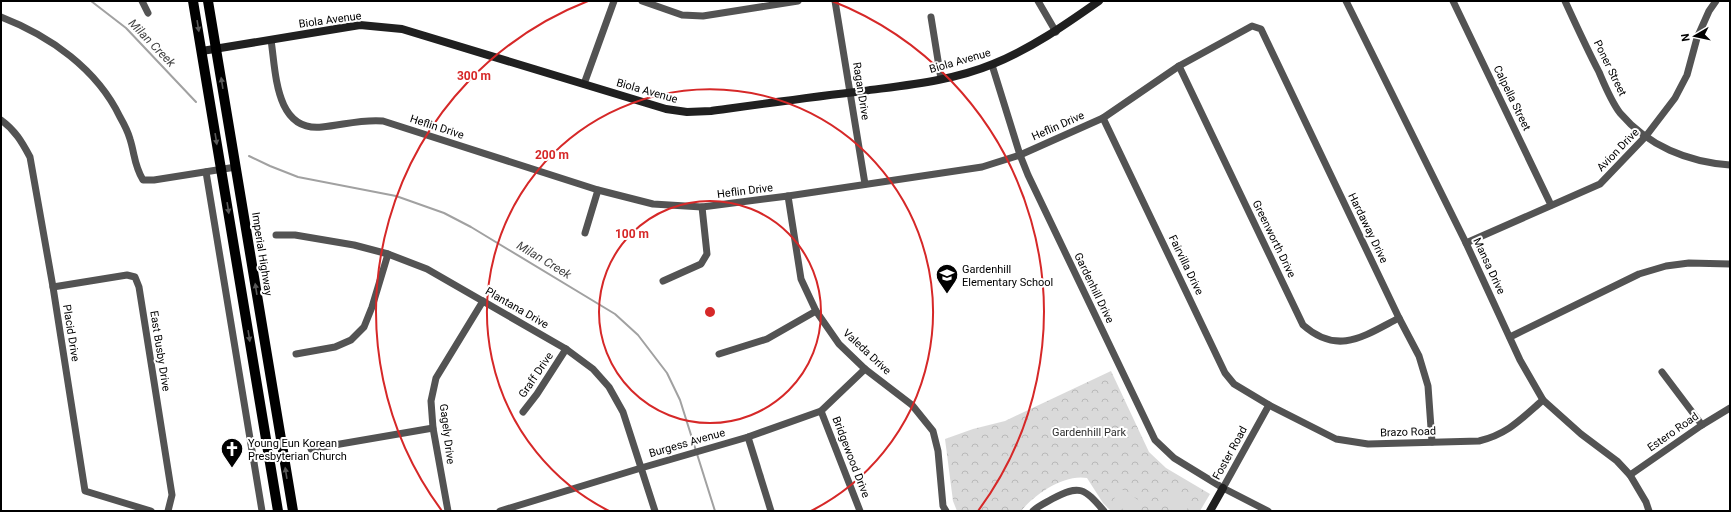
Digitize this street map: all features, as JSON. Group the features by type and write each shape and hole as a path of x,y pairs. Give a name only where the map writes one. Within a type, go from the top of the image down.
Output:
{"main road":[{"path":"193,1 278,511"},
{"name":"Imperial Highway","path":"208,1 293,511"}],"street":[{"path":"142,1 148,13"},
{"path":"584,84 614,1"},
{"path":"642,1 682,15 703,16 798,1"},
{"name":"Ragan Drive","path":"835,1 865,184"},
{"path":"1038,1 1056,32"},
{"name":"Biola Avenue","path":"202,51 360,25 402,29 666,109 687,112 711,112 941,80 992,65 1024,51 1056,32 1099,1"},
{"name":"Mansa Drive","path":"1346,1 1466,243 1520,360 1543,400 1581,434 1617,461 1630,475 1646,502 1649,511"},
{"name":"Calpella Street","path":"1453,1 1551,205"},
{"name":"Poner Street","path":"1565,1 1609,93 1620,112 1646,136 1673,153 1698,161 1730,165"},
{"name":"Avion Drive","path":"1466,243 1600,184 1646,136 1675,98 1687,75 1697,38 1709,11 1716,1"},
{"path":"1,17 26,27 63,51 91,74 109,96 120,117 130,139 137,170 143,180 154,180 236,167"},
{"path":"931,17 941,80"},
{"name":"Heflin Drive","path":"271,40 281,100 290,117 303,125 320,127 368,120 383,121 598,190 653,204 702,207 788,196 982,167 1020,155 1103,118 1179,66 1252,26 1261,29"},
{"name":"Hardaway Drive","path":"1261,29 1400,318 1420,356 1428,386 1432,442"},
{"name":"Gardenhill Drive","path":"992,65 1020,155 1049,220 1155,440 1174,458 1223,488"},
{"name":"Greenworth Drive","path":"1179,66 1303,325 1313,334 1328,341 1346,341 1361,337 1400,318"},
{"name":"Fairvilla Drive","path":"1103,118 1226,373 1234,384 1269,405"},
{"name":"Placid Drive","path":"1,120 22,140 30,157 53,287 85,491 151,511"},
{"path":"206,172 262,511"},
{"path":"585,233 598,190"},
{"name":"Valeda Drive","path":"788,196 801,279 816,311 839,344 865,369 912,405 933,431 938,451 943,506 946,511"},
{"path":"663,281 701,264 707,254 702,207"},
{"name":"Plantana Drive","path":"276,235 295,235 319,238 388,254 427,269 566,349 593,369 609,387 623,412 655,511"},
{"path":"296,354 335,347 351,340 364,327 372,307 388,254"},
{"path":"1510,337 1640,274 1666,266 1682,264 1730,264"},
{"name":"East Busby Drive","path":"53,287 127,275 135,277 139,287 172,495 168,511"},
{"name":"Gagely Drive","path":"448,511 432,428 431,401 436,378 483,302"},
{"path":"719,354 767,339 816,311"},
{"name":"Graff Drive","path":"523,412 537,394 566,349"},
{"name":"Burgess Avenue","path":"500,511 748,437 821,411 865,369"},
{"path":"1662,372 1702,425"},
{"name":"Brazo Road","path":"1269,405 1336,439 1368,444 1479,441 1505,432 1543,400"},
{"name":"Foster Road","path":"1210,511 1269,405"},
{"name":"Estero Road","path":"1630,475 1702,425 1730,408"},
{"name":"Bridgewood Drive","path":"821,411 860,511"},
{"path":"311,449 432,428"},
{"path":"748,437 771,511"},
{"path":"1223,488 1268,511"},
{"path":"1033,511 1064,493 1076,489 1088,493 1104,511"}],"green space":[{"name":"Gardenhill Park","path":"1111,371 1149,452 1166,468 1210,494 1200,511 1111,511 1103,503 1087,478 1078,478 1060,482 1042,492 1021,511 957,511 953,501 945,439 973,429 1005,421"},
{"path":"1121,489 1143,503 1138,511 1126,511 1112,502"},
{"path":"1168,491 1189,506 1186,511 1174,511 1161,502"}],"waterway":[{"name":"Milan Creek","path":"91,1 126,28 196,102"},
{"name":"Milan Creek","path":"249,156 298,177 396,196 444,213 471,227 615,314 638,335 667,373 680,400 715,511"}],"place":[{"name":"Gardenhill Elementary School","path":"947,294"},
{"name":"Young Eun Korean Presbyterian Church","path":"232,468"}]}
